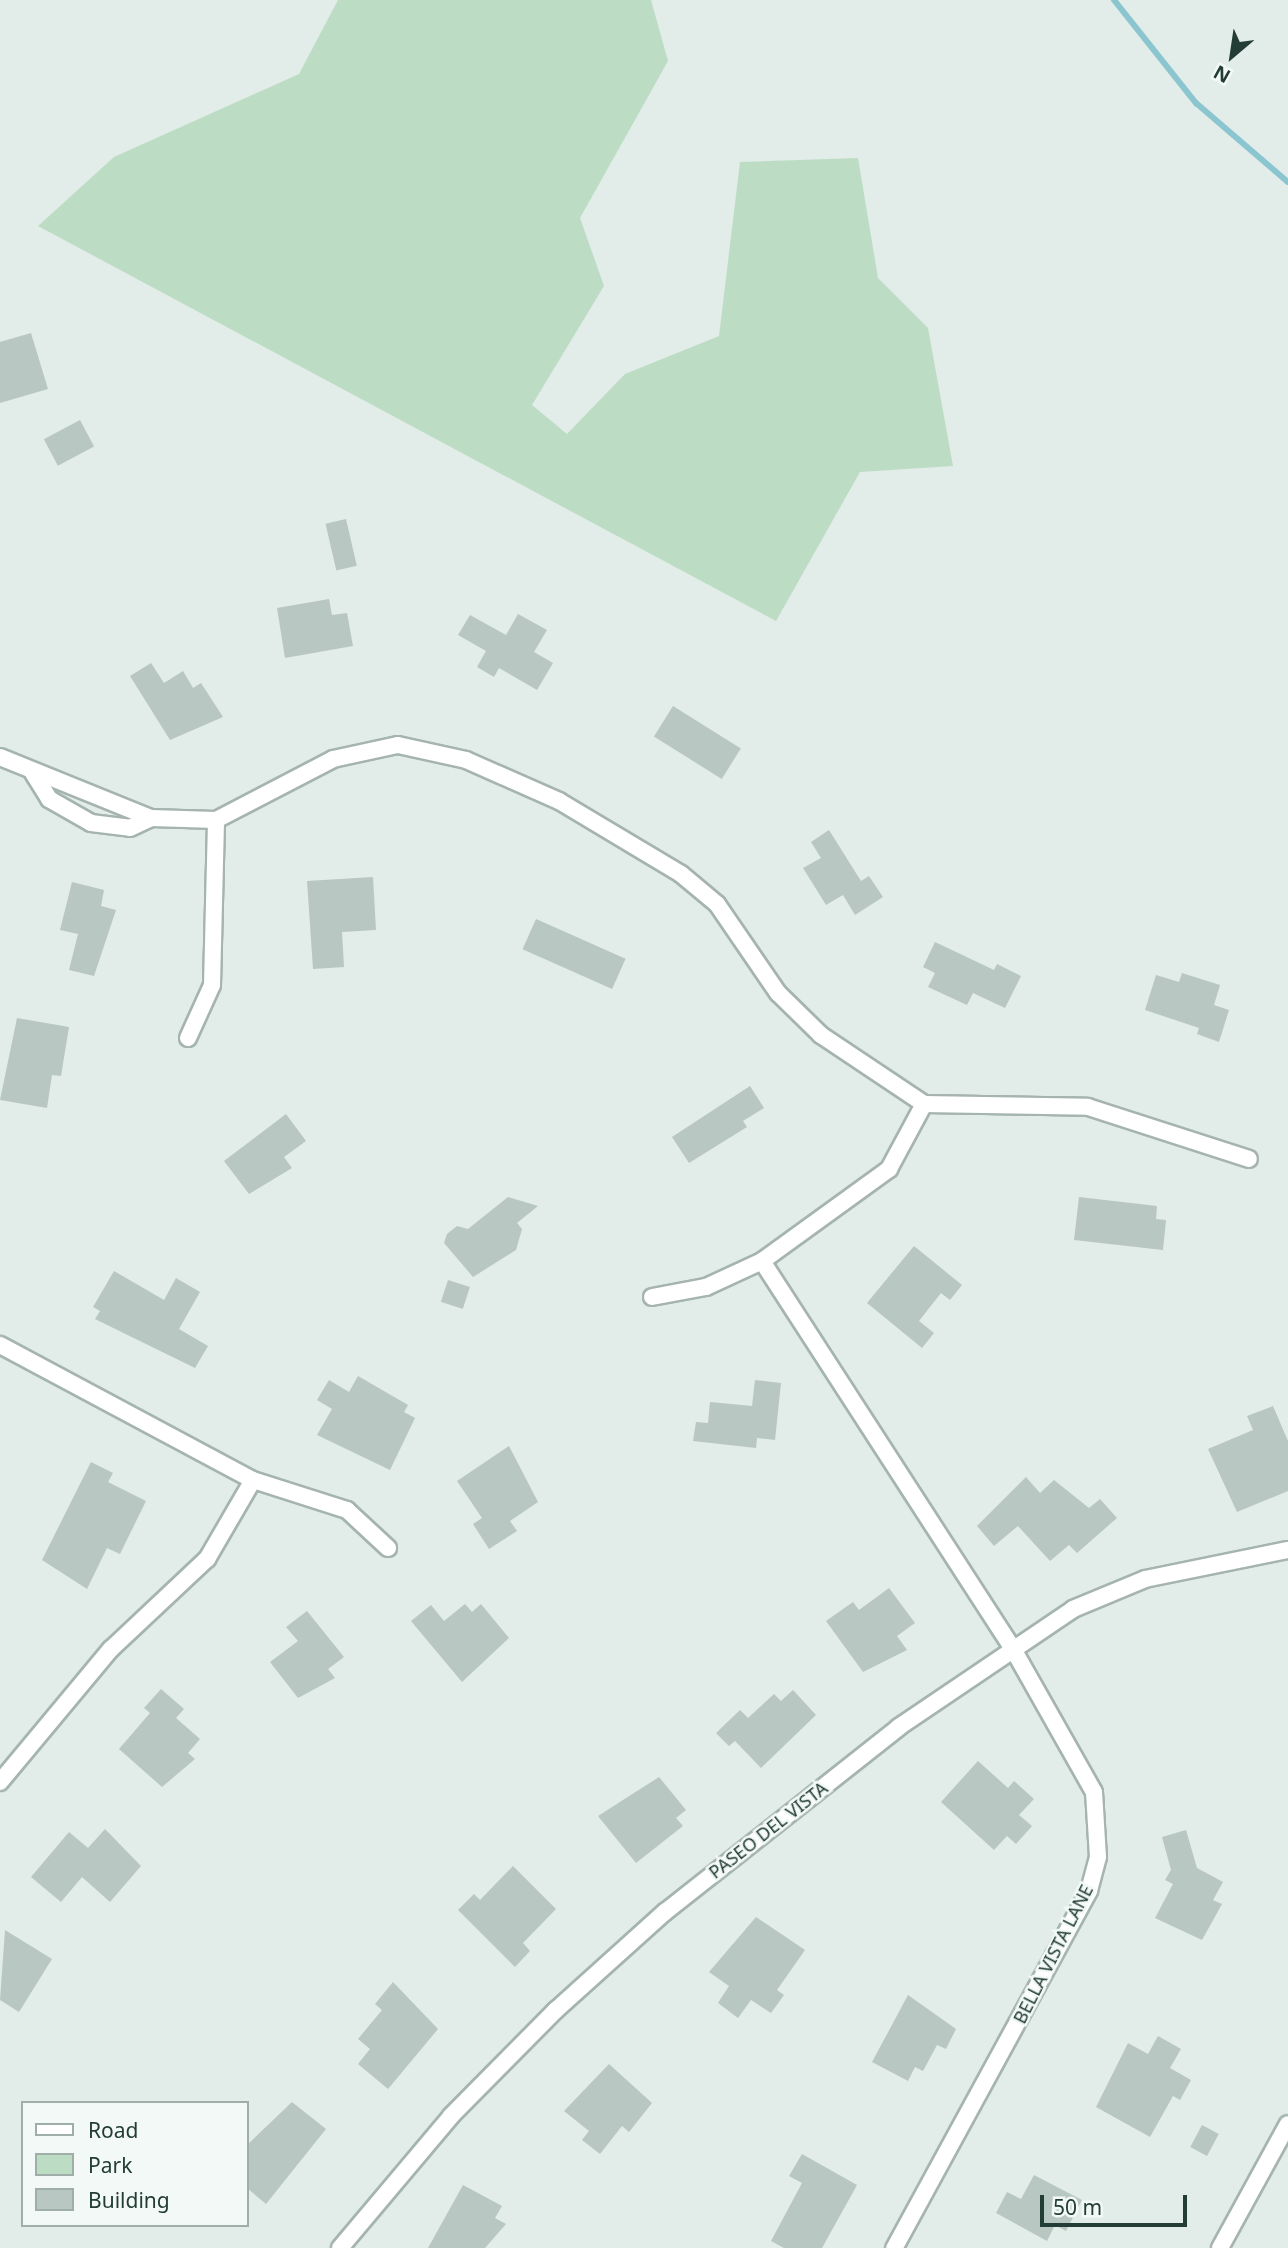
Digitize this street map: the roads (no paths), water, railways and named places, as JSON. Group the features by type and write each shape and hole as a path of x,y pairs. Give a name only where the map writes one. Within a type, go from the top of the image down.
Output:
{"street":[{"path":"0,757 33,773 151,818 216,820 333,759 398,745 466,760 559,801 681,874 717,904 778,993 821,1035 924,1104 1088,1107 1249,1159"},
{"path":"33,773 49,800 91,823 130,828 151,818"},
{"path":"188,1038 212,985 216,820"},
{"path":"652,1297 706,1287 762,1262 889,1169 924,1104"},
{"name":"BELLA VISTA LANE","path":"762,1262 880,1438 1013,1649 1094,1792 1098,1857 1073,1924 894,2248"},
{"path":"0,1345 253,1480 347,1510 388,1548"},
{"path":"0,1782 111,1649 207,1559 253,1480"},
{"name":"PASEO DEL VISTA","path":"340,2248 451,2116 665,1912 899,1727 1073,1609 1145,1579 1288,1550"},
{"path":"1220,2248 1288,2123"}],"waterway":[{"path":"1114,0 1196,103 1288,182"}]}
